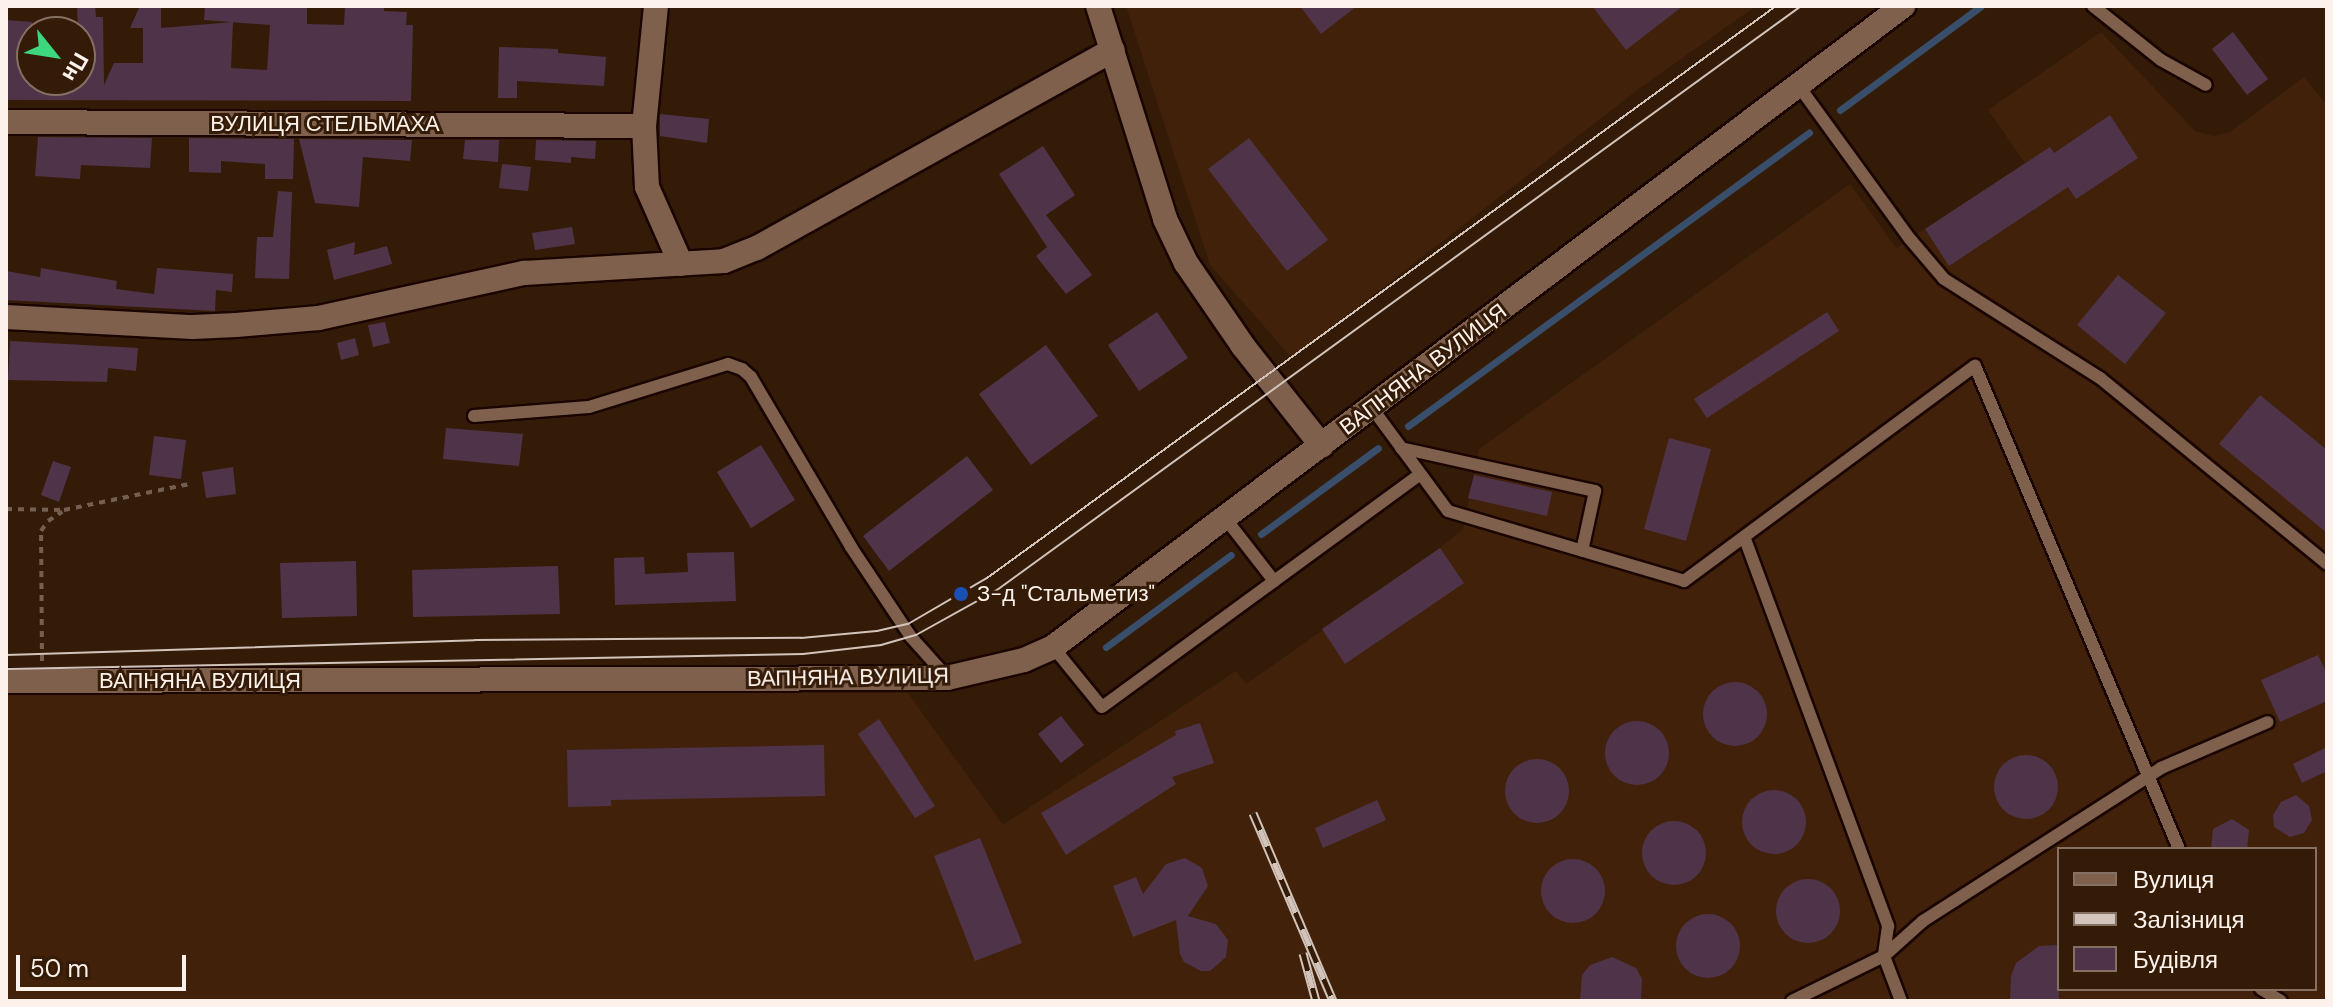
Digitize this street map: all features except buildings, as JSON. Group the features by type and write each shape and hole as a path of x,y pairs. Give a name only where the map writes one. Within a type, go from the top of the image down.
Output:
{"street":[{"path":"656,6 644,126 647,187 681,264"},
{"path":"1098,6 1165,219 1186,263 1243,346 1322,446"},
{"name":"ВАПНЯНА ВУЛИЦЯ","path":"6,681 947,678 1024,660 1053,647 1903,6"},
{"path":"6,317 193,327 236,325 319,318 524,273 724,261 757,248 1113,50"},
{"name":"ВУЛИЦЯ СТЕЛЬМАХА","path":"6,122 644,126"}],"lane":[{"path":"2093,6 2161,60 2206,85"},
{"path":"1798,85 1910,239 1944,279 2100,378 2327,564"},
{"path":"474,416 589,407 728,364 742,369 751,377 851,547 911,637 947,678"},
{"path":"1372,408 1448,511 1684,581 1745,539 1975,366 2178,847"},
{"path":"1401,448 1595,491 1582,551"},
{"path":"1053,647 1102,707 1420,474"},
{"path":"1225,518 1274,581"},
{"path":"1745,539 1888,926 1884,956 1901,1001"},
{"path":"1792,1001 1884,956 1923,921 2161,768 2268,722"}],"path":[{"path":"6,509 64,510 189,484"},
{"path":"42,682 41,531 48,521 64,510"}],"shaded area":[{"path":"1126,6 1756,6 1640,88 1292,358 1210,265"},
{"path":"2101,32 2195,131 2214,136 2230,132 2304,77 2327,105 2327,1001 6,1001 6,693 908,693 1003,825 1236,671 1246,684 1440,548 1463,529 1479,449 1850,184 1896,248 2025,163 1988,110"}],"waterway":[{"path":"1840,110 1981,6"},
{"path":"1408,426 1809,132"},
{"path":"1261,534 1378,448"},
{"path":"1106,647 1231,555"}],"tram line":[{"path":"6,655 475,640 801,638 877,631 908,624 987,578 1776,6"},
{"path":"6,669 803,654 881,645 916,635 997,590 1801,6"}],"railway":[{"path":"1253,813 1333,1001"},
{"path":"1303,953 1316,1001"}],"place":[{"name":"З-д \"Стальметиз\"","path":"961,594"}]}
